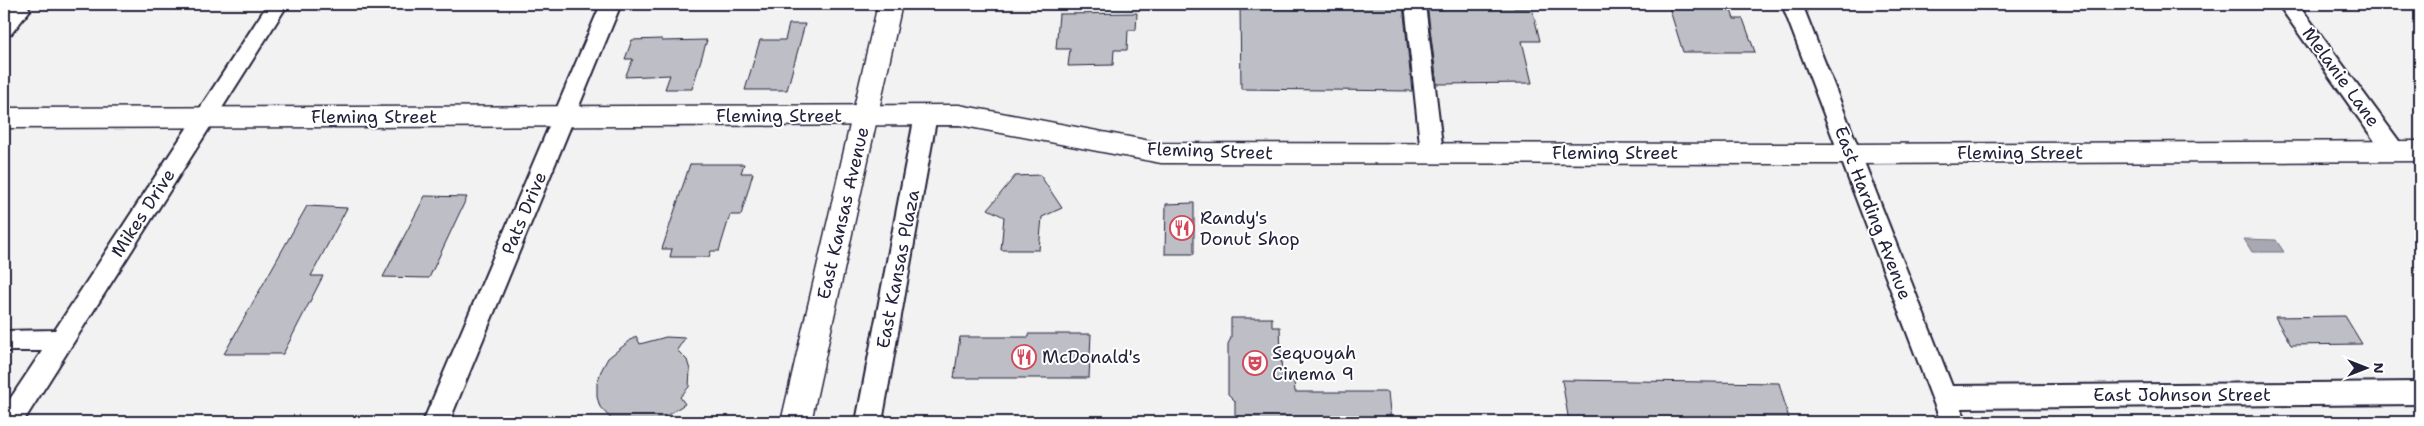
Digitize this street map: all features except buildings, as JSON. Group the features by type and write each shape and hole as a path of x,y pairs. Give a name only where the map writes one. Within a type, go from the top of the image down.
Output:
{"street":[{"name":"Mikes Drive","path":"8,422 278,4"},
{"name":"Pats Drive","path":"436,422 611,4"},
{"name":"East Kansas Avenue","path":"796,422 890,4"},
{"path":"1415,4 1432,153"},
{"name":"East Harding Avenue","path":"1792,4 1954,422"},
{"name":"Melanie Lane","path":"2288,4 2394,151"},
{"path":"4,29 20,10"},
{"name":"East Kansas Plaza","path":"869,422 926,115"},
{"name":"Fleming Street","path":"4,118 959,115 1161,152 1850,154 2420,151"},
{"path":"4,341 60,340"},
{"name":"East Johnson Street","path":"1944,397 2420,393"}],"shaded area":[{"path":"2244,239 2276,240 2284,252 2252,252"}],"place":[{"name":"Randy's Donut Shop","path":"1182,228"},
{"name":"McDonald's","path":"1024,357"},
{"name":"Sequoyah Cinema 9","path":"1255,363"}]}
